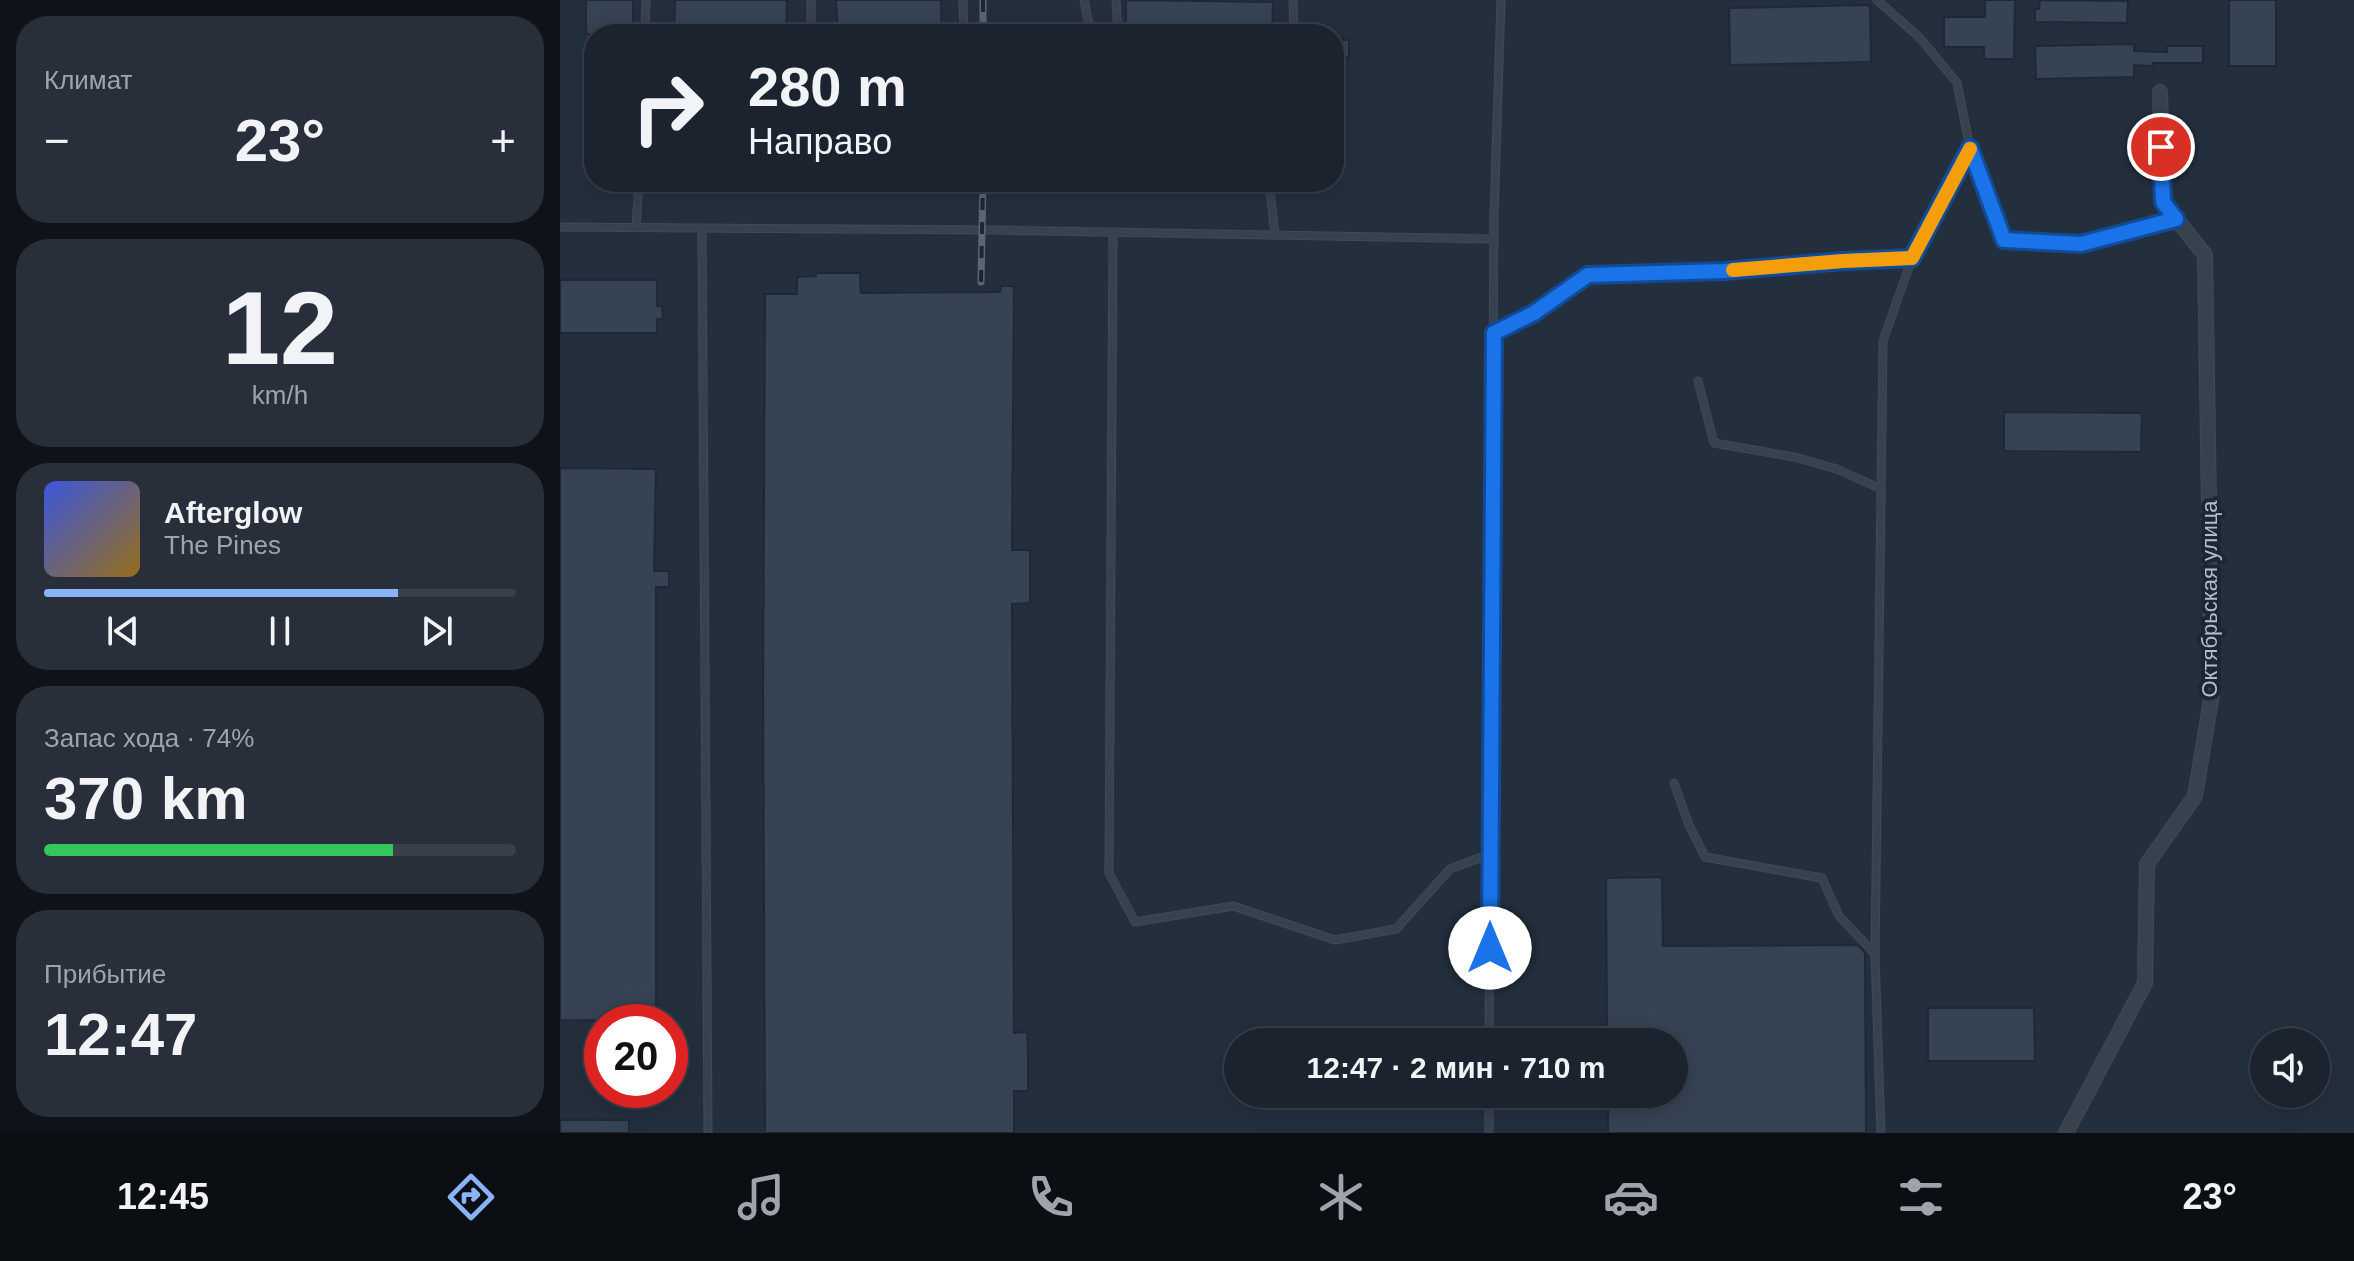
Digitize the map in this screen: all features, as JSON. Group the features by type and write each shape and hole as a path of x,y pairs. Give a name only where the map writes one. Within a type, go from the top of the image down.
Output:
{"street":[{"name":"Октябрьская улица","path":"2066,1133 2145,983 2147,864 2195,796 2212,694 2205,255 2163,202 2160,92"}],"lane":[{"path":"645,24 646,0"},
{"path":"811,0 811,24"},
{"path":"963,0 964,24"},
{"path":"1084,0 1089,24"},
{"path":"1116,0 1117,24"},
{"path":"1293,0 1294,24"},
{"path":"1489,1028 1494,239 1501,0"},
{"path":"1877,0 1920,38 1957,83 1970,148 2004,240 2081,244 2176,219"},
{"path":"1881,1133 1875,954 1883,341 1912,258 1970,148"},
{"path":"636,227 638,192"},
{"path":"1270,192 1275,235"},
{"path":"560,227 1494,239"},
{"path":"702,228 708,1133"},
{"path":"1113,232 1109,873 1135,922 1233,906 1335,940 1396,929 1450,869 1490,854"},
{"path":"1494,333 1534,313 1588,275 1724,271 1912,258"},
{"path":"1698,381 1714,443 1794,457 1837,469 1881,489"},
{"path":"1674,783 1705,857 1822,878 1839,916 1875,954"},
{"path":"1489,1108 1489,1133"}],"building":[{"path":"586,0 633,0 633,24 586,24"},
{"path":"675,0 787,0 786,24 674,24"},
{"path":"836,0 941,0 942,24 837,24"},
{"path":"1126,0 1273,2 1272,24 1126,24"},
{"path":"1985,0 2015,0 2014,59 1984,59 1984,47 1944,47 1944,17 1985,17"},
{"path":"2040,0 2128,1 2127,23 2035,22 2035,9 2039,9"},
{"path":"2229,0 2276,0 2276,66 2229,66"},
{"path":"1870,5 1871,62 1730,65 1729,8"},
{"path":"1344,40 1349,40 1349,57 1344,57"},
{"path":"2134,44 2134,51 2167,52 2167,46 2203,46 2203,63 2134,65 2134,77 2036,79 2035,46"},
{"path":"816,273 860,273 861,293 1000,292 1001,286 1014,286 1012,550 1030,550 1030,603 1012,604 1014,1033 1027,1032 1028,1051 1028,1091 1014,1091 1014,1133 765,1133 765,294 797,294 797,277 816,276"},
{"path":"560,280 657,280 657,306 662,306 663,319 657,319 657,333 560,333"},
{"path":"2004,412 2142,413 2141,452 2004,451"},
{"path":"560,468 656,469 654,571 669,571 669,587 656,587 656,1004 584,1004 584,1020 560,1020"},
{"path":"1662,877 1663,946 1858,945 1865,953 1866,1133 1608,1133 1608,1108 1688,1108 1688,1028 1607,1028 1606,878"},
{"path":"1928,1008 2034,1008 2035,1061 1928,1061"},
{"path":"560,1120 629,1120 629,1133 560,1133"}],"railway":[{"path":"983,0 983,24"},
{"path":"981,282 983,192"}],"slow traffic":[{"path":"1733,270 1912,258 1970,149"}],"route":[{"path":"1490,948 1494,333 1534,313 1588,275 1724,271 1912,258 1970,148 2004,240 2081,244 2176,219 2163,202 2161,147"}]}
